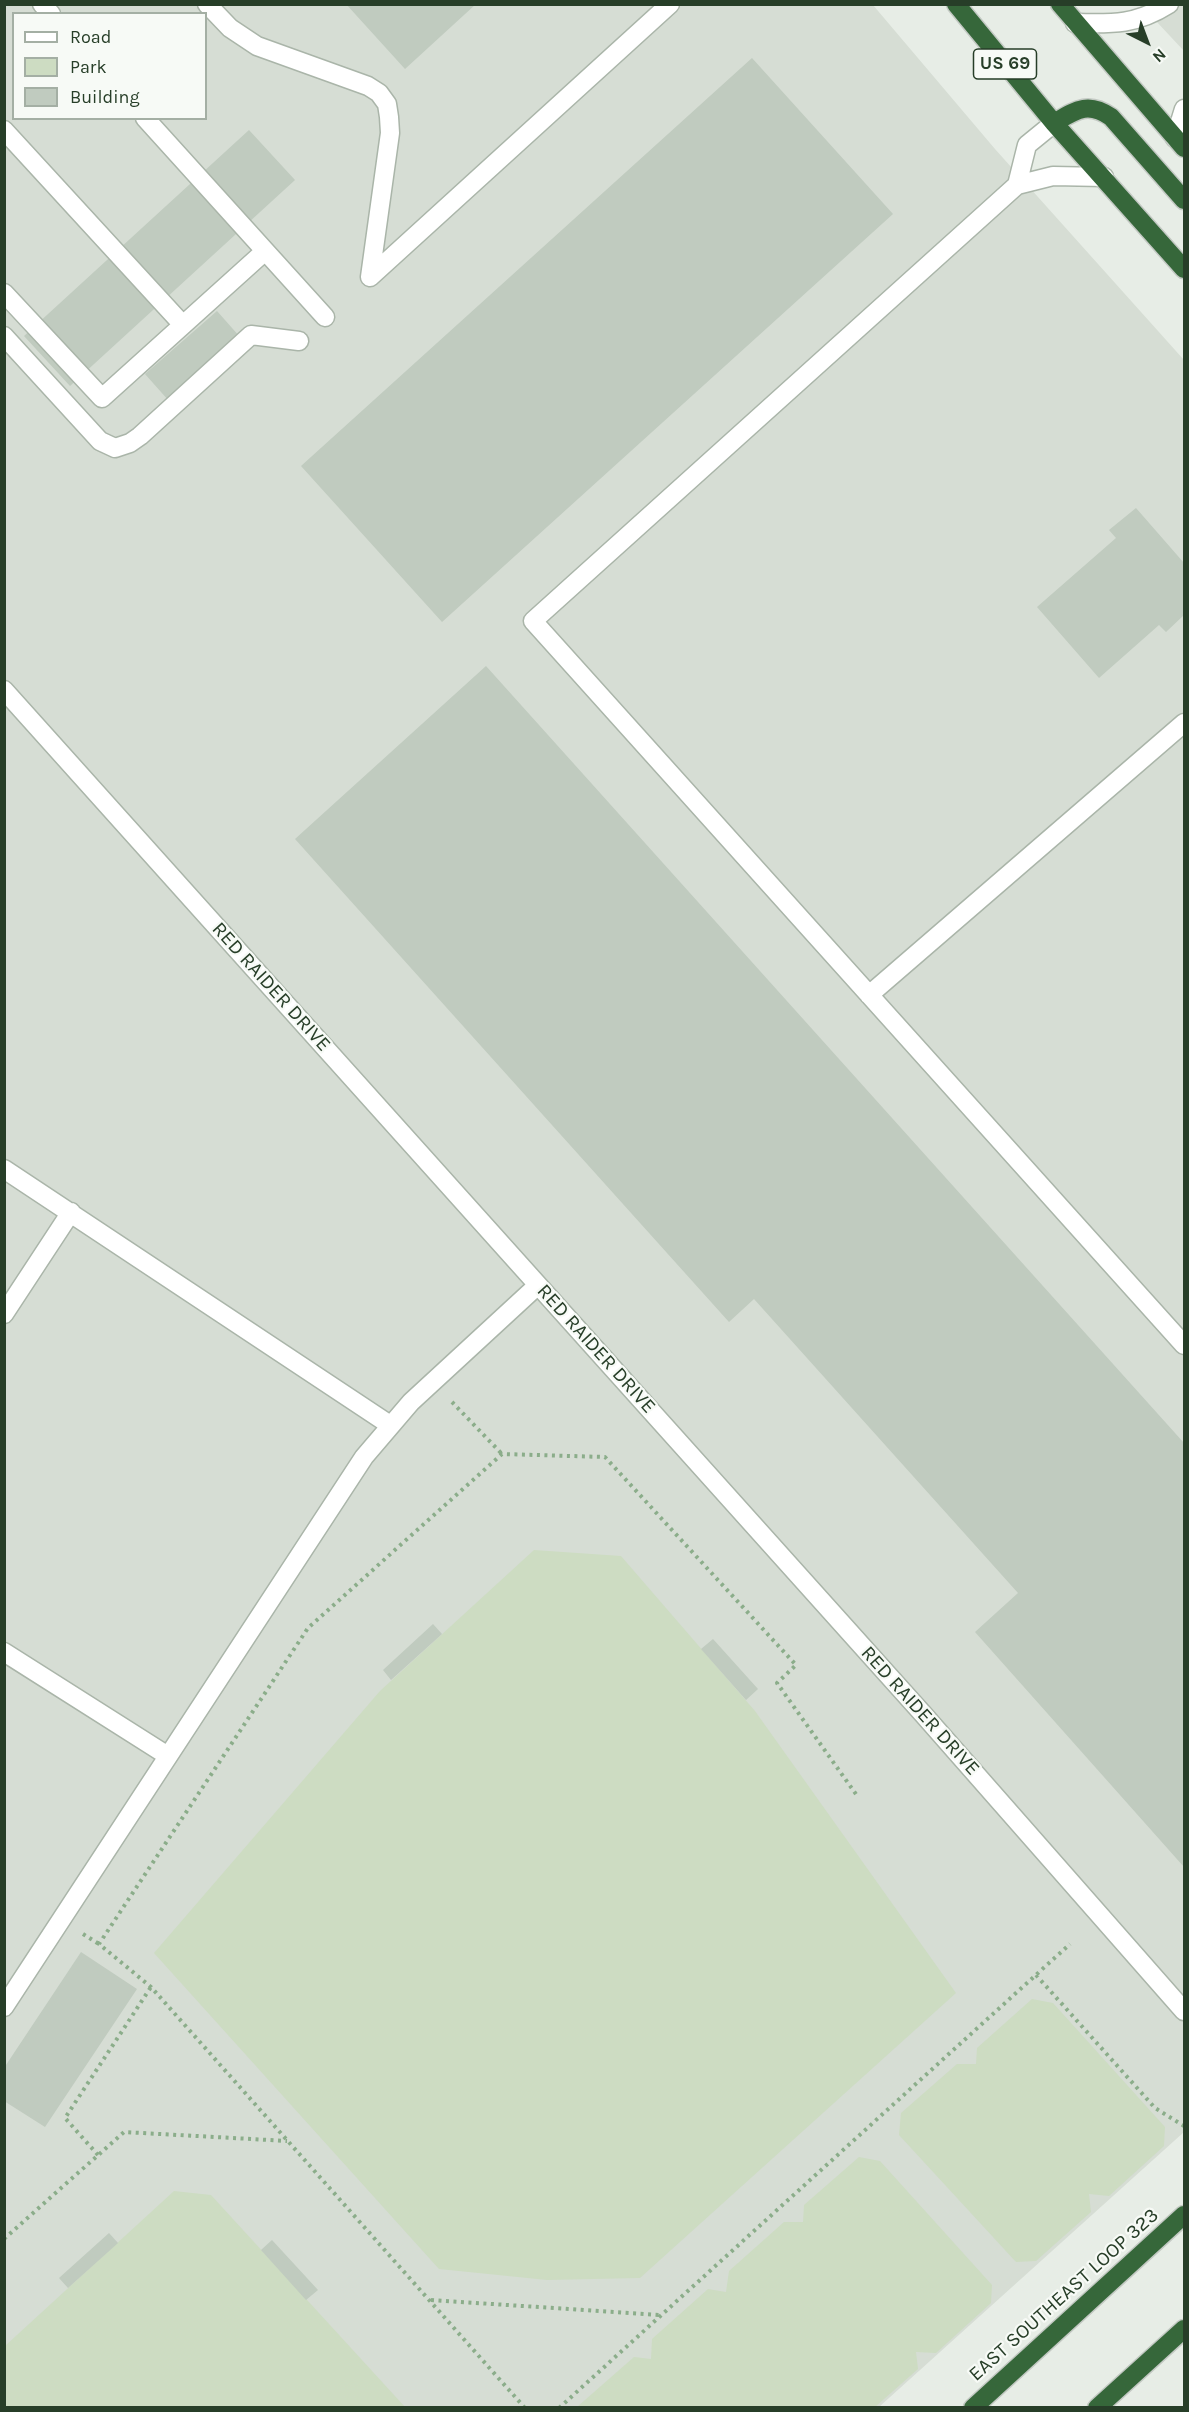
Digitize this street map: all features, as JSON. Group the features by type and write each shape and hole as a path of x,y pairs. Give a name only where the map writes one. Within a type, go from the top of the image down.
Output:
{"highway":[{"name":"US 69","path":"956,4 1054,123 1185,269"},
{"path":"1060,4 1180,143"},
{"path":"1054,123 1076,110 1099,109 1111,117 1185,200"},
{"name":"EAST SOUTHEAST LOOP 323","path":"973,2408 1185,2216"},
{"path":"1097,2408 1185,2329"}],"street":[{"path":"208,5 230,28 256,46 368,86 387,104 390,133 370,277 670,4"},
{"path":"1075,23 1122,24 1143,19 1169,4"},
{"path":"1180,143 1185,109"},
{"path":"147,120 264,252 326,317"},
{"path":"1017,185 1027,145 1054,123"},
{"path":"4,130 183,325"},
{"path":"1104,177 1053,176 1017,185 533,621 1185,1345"},
{"path":"4,293 102,398 264,252"},
{"path":"4,336 100,441 115,448 130,443 140,436 251,334 299,341"},
{"name":"RED RAIDER DRIVE","path":"4,690 923,1714 1185,2011"},
{"path":"869,995 1185,723"},
{"path":"4,1169 390,1425"},
{"path":"4,1314 71,1212"},
{"path":"4,2007 364,1457 411,1402 538,1285"},
{"path":"4,1652 168,1756"}],"path":[{"path":"452,1402 501,1454"},
{"path":"99,1944 308,1628 501,1454 605,1457 796,1665 777,1683 858,1797"},
{"path":"82,1933 99,1944 151,1987 525,2408"},
{"path":"559,2408 1070,1944"},
{"path":"1036,1975 1155,2108 1185,2126"},
{"path":"98,2155 65,2118 151,1987"},
{"path":"4,2239 124,2132 288,2141"},
{"path":"429,2300 660,2316"}],"shaded area":[{"path":"5,5 873,5 995,149 1184,360 1184,2132 879,2407 5,2408"},
{"path":"1141,5 1184,5 1184,51"}],"green space":[{"path":"534,1550 621,1556 755,1711 956,1993 640,2278 547,2280 439,2269 154,1953 380,1691"},
{"path":"1032,1999 1053,2003 1165,2127 1164,2146 1109,2196 1089,2194 1091,2212 1036,2261 1016,2262 899,2135 901,2113 957,2064 976,2064 977,2048"},
{"path":"859,2157 880,2161 992,2285 991,2303 936,2353 916,2352 918,2369 875,2407 577,2407 634,2357 651,2359 652,2339 708,2289 726,2292 729,2271 784,2222 803,2222 804,2205"},
{"path":"174,2191 211,2195 405,2407 5,2408 5,2346"}],"building":[{"path":"346,4 476,4 405,69"},
{"path":"752,58 893,214 442,622 301,466"},
{"path":"249,130 295,180 70,386 24,336"},
{"path":"217,311 240,337 169,401 145,374"},
{"path":"1136,508 1184,563 1184,615 1166,632 1159,625 1099,678 1037,607 1116,538 1109,530"},
{"path":"486,666 1184,1443 1184,1867 975,1632 1018,1593 754,1299 729,1322 295,839"},
{"path":"433,1624 442,1634 391,1680 383,1670"},
{"path":"713,1639 758,1689 746,1700 701,1649"},
{"path":"81,1952 137,1989 45,2127 4,2101 4,2068"},
{"path":"109,2233 118,2243 68,2288 59,2278"},
{"path":"272,2240 318,2290 306,2300 261,2250"}]}
